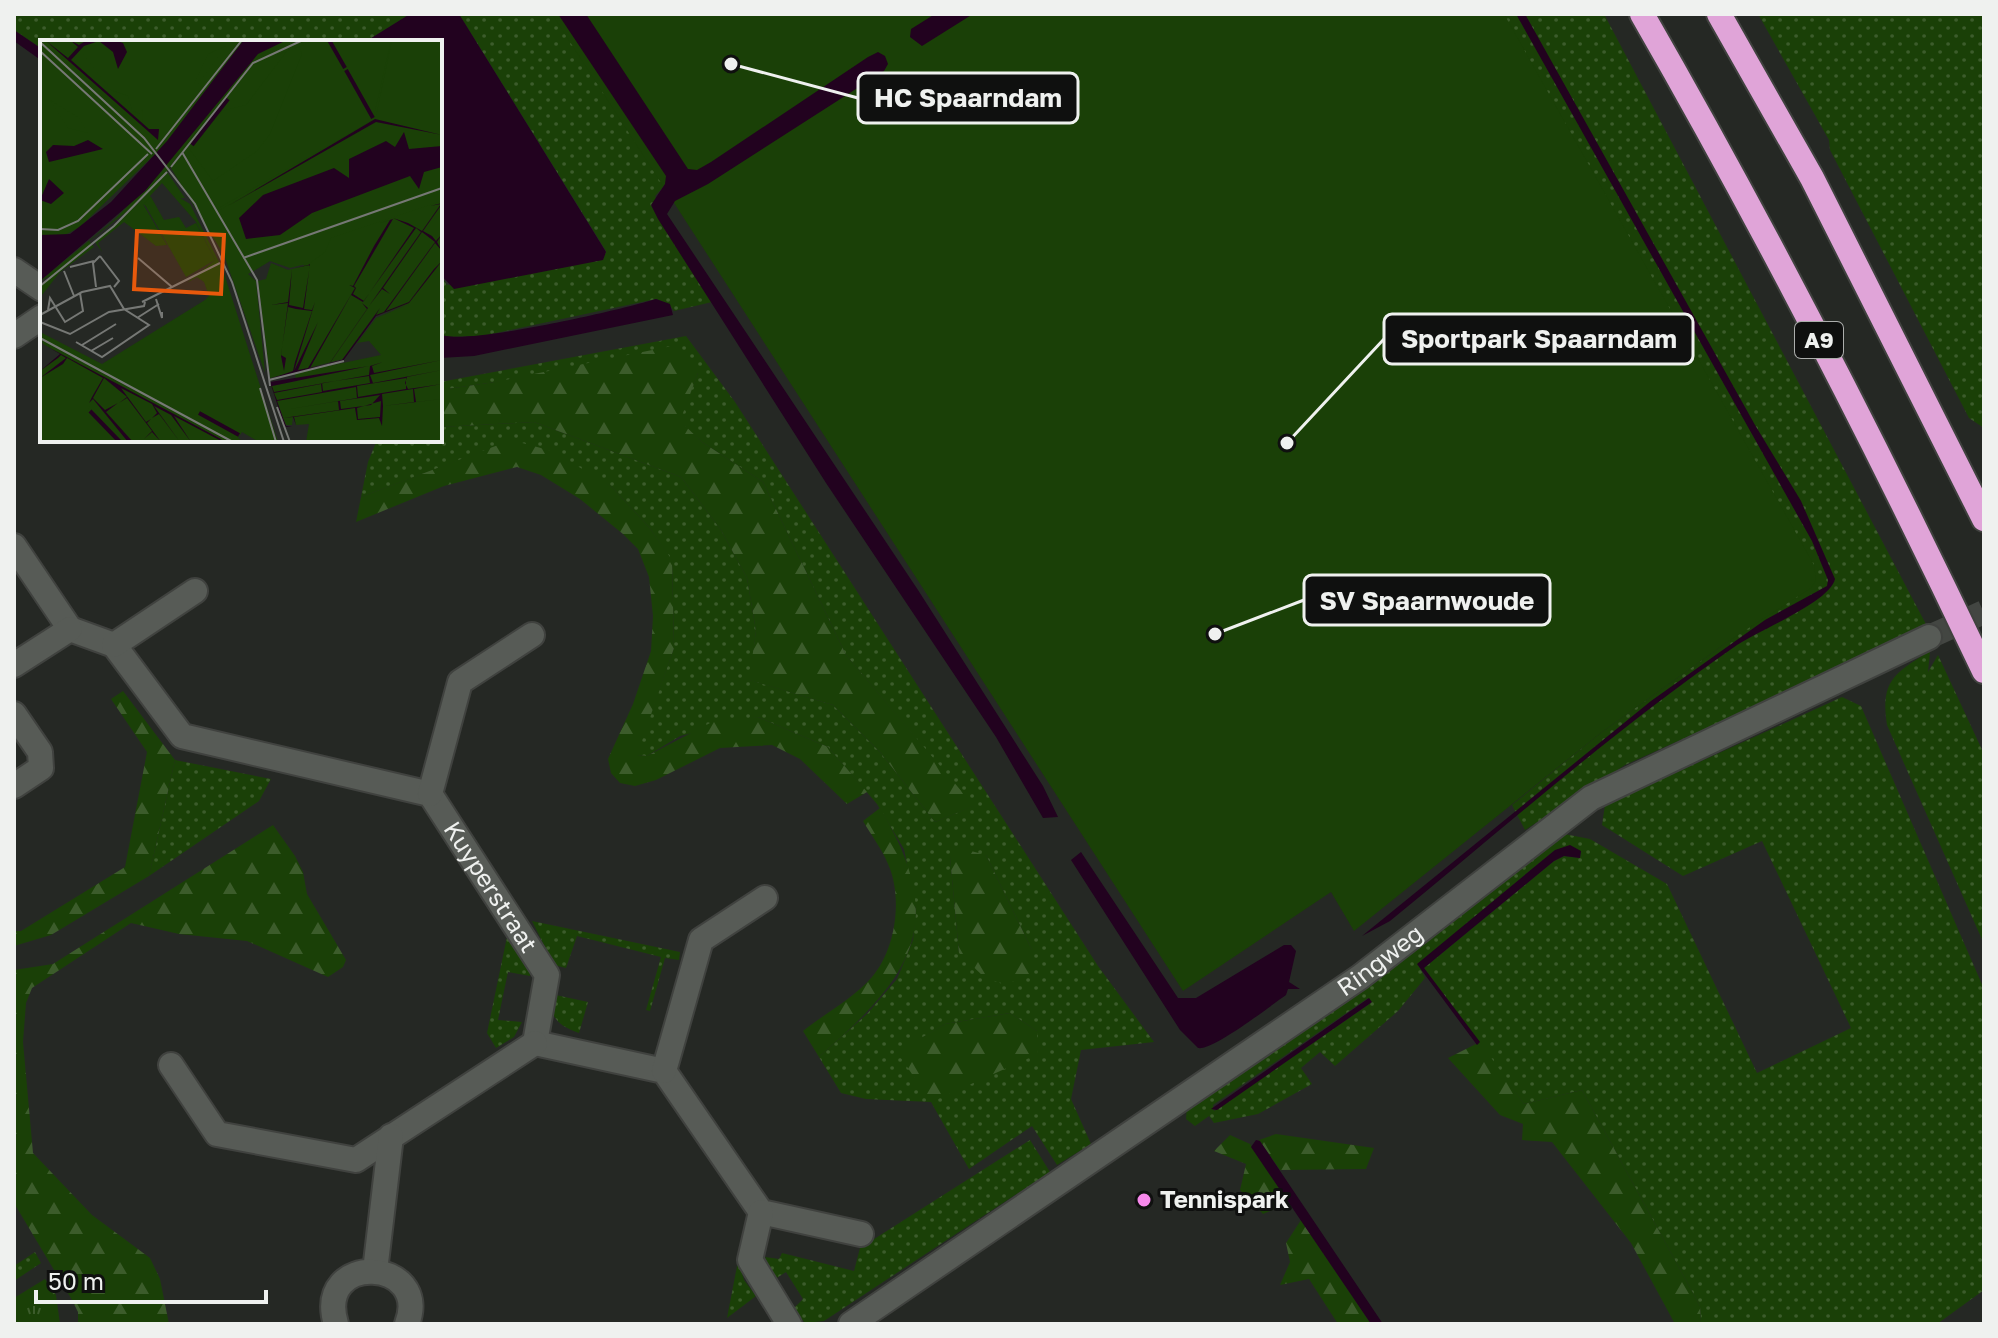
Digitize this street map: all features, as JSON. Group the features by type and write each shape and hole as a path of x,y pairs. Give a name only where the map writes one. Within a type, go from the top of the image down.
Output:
{"highway":[{"name":"A9","path":"1642,14 1734,174 1911,517 1984,671"},
{"path":"1719,14 1812,178 1984,519"}],"street":[{"path":"14,270 40,288"},
{"path":"14,336 40,318"},
{"path":"14,546 70,629 114,645 195,591"},
{"path":"14,665 70,629"},
{"path":"430,794 460,682 532,635"},
{"name":"Ringweg","path":"851,1324 1360,977 1591,798 1929,637"},
{"name":"Kuyperstraat","path":"114,645 182,736 430,794 547,975 535,1043"},
{"path":"14,714 40,752 41,768 14,786"},
{"path":"664,1071 701,940 765,898"},
{"path":"171,1065 217,1134 356,1160 535,1043 664,1071 761,1212 861,1234"},
{"path":"375,1271 391,1136"},
{"path":"761,1212 750,1260 789,1324"},
{"path":"336,1324 333,1313 339,1287 357,1273 375,1271 399,1282 407,1293 410,1306 407,1324"}],"green space":[{"path":"14,14 410,14 368,40 40,40 40,48 14,30"},
{"path":"459,14 558,14 666,184 655,196 712,302 674,311 669,304 656,299 482,336 442,335 442,277 447,285 603,259 606,251"},
{"path":"552,14 1504,14 1814,565 1816,580 1811,588 1730,640 1602,732 1354,931 1331,892 1183,991"},
{"path":"1504,14 1604,14 1928,628 1625,765 1525,830 1512,805 1602,732 1730,640"},
{"path":"1758,14 1984,14 1984,428 1969,418 1830,150 1829,140"},
{"path":"686,336 735,402 1098,966 1154,1042 1081,1050 1071,1099 1091,1144 1057,1165 1032,1126 969,1169 931,1102 866,1099 841,1093 819,1057 867,1014 897,979 913,940 916,910 904,849 877,804 828,747 758,717 680,736 647,756 636,755 674,648 672,561 649,527 611,486 511,441 361,497 368,462 376,442 442,442 442,427 534,422 681,477 721,530 747,578 756,631 750,680 833,705 880,752 935,822 973,806 846,655 763,482 702,442 679,421 698,373 495,382 442,390 442,382","holes":["986,855 1032,950 959,953 950,857","1010,1013 1037,1031 897,1053 945,1024"]},
{"path":"677,345 698,373 680,421 702,442 763,482 846,655 974,806 935,822 880,752 833,705 749,680 756,631 747,578 721,530 681,477 534,422 442,427 442,390"},
{"path":"511,440 552,451 611,486 649,527 672,560 674,648 637,755 647,756 712,722 758,717 828,747 867,792 847,804 800,759 772,745 720,748 656,780 635,786 620,783 611,773 608,759 633,704 651,651 653,616 649,577 638,549 623,534 580,499 541,475 517,467 444,486 356,522 361,497"},
{"path":"1930,651 1928,672 1938,655 1984,754 1984,944 1887,725 1886,698 1893,679"},
{"path":"123,691 175,760 149,876 51,935 14,946 14,931 21,931 125,867 147,752 111,699"},
{"path":"1842,697 1861,706 1984,989 1984,1290 1937,1324 1701,1324 1700,1306 1582,1090 1524,1104 1424,968 1554,861 1564,856 1580,858 1581,851 1555,850 1418,964 1425,978 1398,1011 1335,1066 1320,1052 1301,1068 1312,1084 1258,1114 1214,1123 1209,1116 1195,1126 1186,1119 1187,1106 1399,963 1564,834 1590,839 1667,884 1757,1073 1851,1028 1762,841 1683,876 1602,825 1605,805","holes":["1368,998 1371,1003 1214,1111 1213,1105"]},
{"path":"175,760 271,779 259,801 149,876"},
{"path":"880,808 901,849 913,885 916,917 910,946 897,973 877,1000 819,1057 803,1031 865,985 880,965 892,938 896,907 893,877 883,853 863,821"},
{"path":"273,825 303,872 307,894 346,960 343,967 328,977 247,941 179,934 131,923 32,988 26,1003 23,1042 33,1153 92,1215 150,1258 160,1279 169,1324 78,1324 78,1312 72,1300 14,1203 14,970 53,964"},
{"path":"960,848 986,855 1032,950 1029,975 1005,985 984,977 959,953 950,857"},
{"path":"532,921 680,952 679,960 665,958 650,1011 646,1010 661,957 577,936 566,968 554,965"},
{"path":"508,932 531,967 530,976 508,972 498,1020 522,1022 514,1037 496,1048 487,1033"},
{"path":"551,994 588,1002 579,1033 556,1020"},
{"path":"1010,1013 1037,1031 1038,1054 931,1102 897,1052 945,1024"},
{"path":"1480,1042 1524,1104 1582,1090 1700,1306 1701,1324 1675,1324 1631,1243 1552,1142 1522,1140 1523,1124 1500,1115 1448,1058"},
{"path":"1276,1134 1374,1148 1366,1169 1280,1170 1259,1140"},
{"path":"1230,1135 1250,1144 1289,1203 1263,1214 1240,1190 1246,1164 1214,1151"},
{"path":"1030,1140 1050,1172 824,1321 805,1323 793,1309 803,1299 786,1272 775,1279 765,1257 779,1259 782,1253 854,1271 860,1248"},
{"path":"1301,1220 1371,1324 1338,1324 1309,1279 1280,1285 1290,1262 1286,1243"},
{"path":"35,1252 41,1263 14,1281 14,1266"},
{"path":"738,1261 744,1280 756,1296 727,1318"},
{"path":"45,1279 56,1295 60,1324 14,1324 14,1298"}],"shaded area":[{"path":"410,14 459,14 606,252 603,260 454,289 442,276 442,40 368,40"},
{"path":"558,14 586,14 688,169 697,170 711,162 868,57 878,52 885,56 888,64 884,71 708,184 675,201 667,214 918,590 1043,786 1058,817 1043,818 996,737 826,483 658,219 651,205 665,184 666,176"},
{"path":"935,14 973,14 922,46 910,37 911,29"},
{"path":"1516,14 1525,14 1755,425 1801,501 1835,579 1821,597 1737,645 1647,710 1390,921 1362,936 1651,701 1765,620 1827,586 1828,580 1812,541"},
{"path":"14,30 40,48 40,60 14,41"},
{"path":"656,299 670,304 673,315 474,356 442,358 442,334 454,337 509,331"},
{"path":"1570,845 1581,851 1580,858 1564,856 1554,861 1424,968 1480,1042 1477,1045 1417,964 1555,850"},
{"path":"1081,852 1178,998 1196,998 1284,945 1291,945 1296,951 1289,982 1300,989 1288,989 1286,995 1242,1027 1216,1043 1198,1048 1180,1030 1071,860"},
{"path":"1369,998 1372,1002 1217,1110 1211,1109"},
{"path":"1256,1140 1260,1141 1383,1324 1371,1324 1251,1147"}],"tunnel":[{"path":"1929,637 1984,612"}],"place":[{"name":"HC Spaarndam","path":"731,64"},
{"name":"Sportpark Spaarndam","path":"1287,443"},
{"name":"SV Spaarnwoude","path":"1215,634"},
{"name":"Tennispark","path":"1144,1200"}]}
